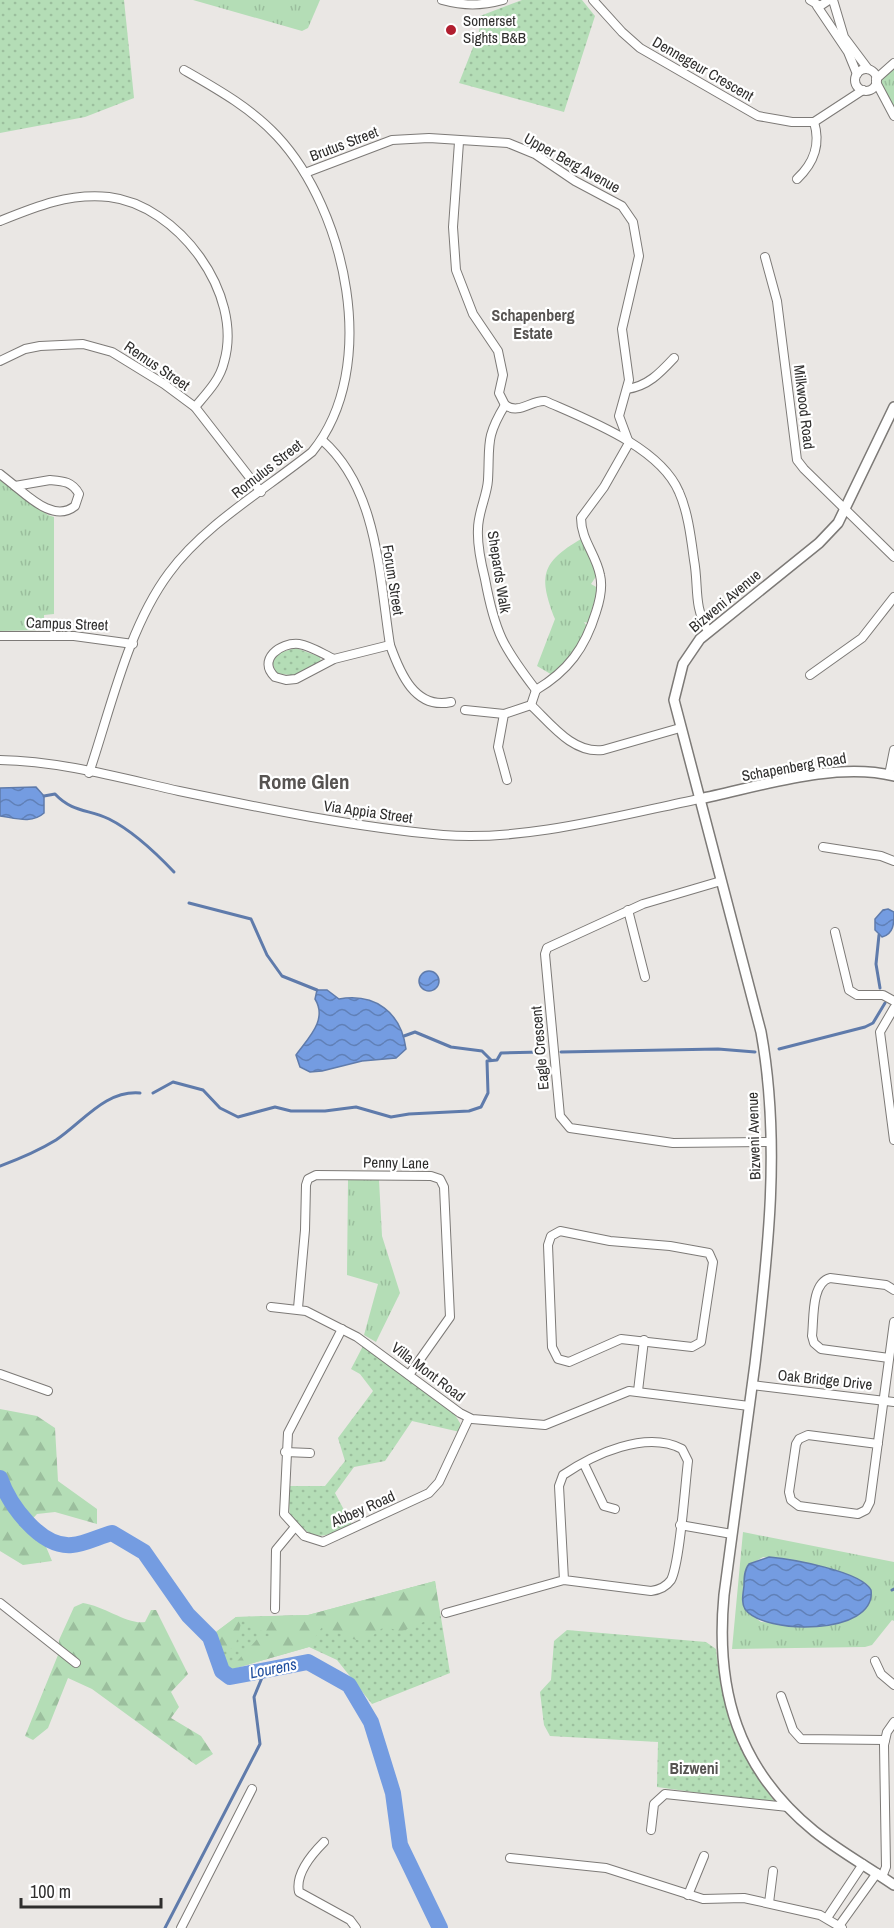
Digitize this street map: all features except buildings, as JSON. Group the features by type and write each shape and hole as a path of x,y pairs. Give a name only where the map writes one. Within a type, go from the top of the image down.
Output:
{"street":[{"path":"442,0 460,5 480,6 503,0"},
{"name":"Dennegeur Crescent","path":"593,0 622,33 640,48 748,112 792,122 814,122"},
{"path":"814,3 824,5 831,0 844,37 870,70 894,116"},
{"path":"814,3 848,52 856,78 867,90 883,98"},
{"path":"797,180 806,171 814,156 818,142 814,122 846,99 867,90 894,63"},
{"name":"Romulus Street","path":"89,772 149,604 170,572 202,538 312,452 322,440 346,379 349,323 338,251 331,228 305,173 279,137 260,119 238,102 184,70"},
{"path":"846,99 856,78 870,70 885,70"},
{"name":"Upper Berg Avenue","path":"392,140 429,138 459,142 488,141 522,147 574,181 613,200 627,211 637,236 639,255 622,329 627,389 619,416 629,442"},
{"name":"Brutus Street","path":"305,173 392,140"},
{"path":"459,142 453,227 456,270 473,314 498,351 503,375 499,393 505,405 517,409 545,400 629,442 659,464 672,478 680,494 695,566 696,608 708,631"},
{"path":"0,221 56,199 92,196 138,204 177,230 188,241 209,272 225,319 225,359 221,373 195,407"},
{"name":"Milkwood Road","path":"765,257 777,301 797,460 894,557"},
{"name":"Remus Street","path":"0,361 25,349 40,346 98,346 128,361 195,407 261,492"},
{"path":"627,389 649,382 674,358"},
{"name":"Shepards Walk","path":"505,405 495,421 487,443 488,481 479,516 478,545 489,606 498,634 536,690"},
{"name":"Bizweni Avenue","path":"894,407 846,511 838,523 819,543 708,631 683,663 675,700 680,728 765,1055 770,1142 770,1243 720,1640 726,1685 730,1705 744,1744 765,1779 788,1807 816,1833 894,1885"},
{"name":"Forum Street","path":"322,440 332,449 358,484 365,507 390,645 397,665 416,693 432,703 451,702"},
{"path":"531,705 536,690 560,675 575,659 588,636 601,588 598,568 583,537 581,518 604,487 629,442"},
{"path":"0,474 15,486 54,511 69,510 78,501 79,494 75,487 61,480 15,486"},
{"path":"810,675 862,638 894,597"},
{"name":"Campus Street","path":"0,636 74,636 133,644"},
{"path":"334,659 310,648 291,644 276,649 268,660 268,667 275,677 292,680 334,659 390,645"},
{"path":"531,705 572,743 590,751 603,750 680,728"},
{"path":"465,710 504,714 531,705"},
{"path":"504,714 498,747 499,759 507,780"},
{"path":"892,776 894,750"},
{"name":"Via Appia Street","path":"0,760 36,762 296,815 445,835 522,831 699,799"},
{"name":"Schapenberg Road","path":"699,799 826,773 850,771 892,776"},
{"path":"823,847 881,856 894,861"},
{"name":"Eagle Crescent","path":"721,881 628,910 551,944 545,951 561,1120 573,1130 673,1143 770,1142"},
{"path":"628,910 645,977"},
{"path":"835,932 849,990 857,995 882,995 894,1001"},
{"path":"894,1008 880,1032 894,1140"},
{"name":"Penny Lane","path":"298,1308 308,1179 316,1175 431,1176 440,1179 444,1187 450,1317 409,1375"},
{"path":"569,1231 610,1241 681,1247 709,1253 713,1262 701,1342 692,1347 644,1341 617,1339 569,1362 555,1356 552,1347 548,1245 553,1233 569,1231"},
{"path":"889,1358 821,1349 814,1343 812,1336 818,1286 824,1280 830,1278 885,1285 894,1290"},
{"name":"Villa Mont Road","path":"272,1307 298,1308 364,1341 469,1418 545,1425 619,1393 638,1391 749,1406"},
{"path":"878,1444 808,1435 802,1437 795,1448 789,1492 791,1500 799,1506 858,1514 864,1512 870,1502 878,1444 884,1400 894,1322"},
{"path":"274,1609 276,1550 295,1527 284,1514 286,1439 293,1420 342,1329"},
{"path":"638,1391 644,1341"},
{"path":"0,1374 48,1391"},
{"name":"Oak Bridge Drive","path":"752,1385 894,1402"},
{"name":"Abbey Road","path":"295,1527 310,1539 323,1542 429,1494 439,1482 469,1418"},
{"path":"446,1613 564,1580 651,1591 659,1590 672,1578 688,1461 682,1449 644,1442 631,1443 563,1475 559,1483 564,1580"},
{"path":"285,1452 310,1453"},
{"path":"584,1464 604,1506 615,1509"},
{"path":"680,1525 732,1534"},
{"path":"0,1603 76,1663"},
{"path":"875,1660 881,1674 894,1685"},
{"path":"781,1696 793,1730 801,1739 885,1740"},
{"path":"510,1858 606,1868 688,1895 710,1900 733,1897 769,1903 827,1918 840,1927 886,1867 885,1740 894,1722"},
{"path":"181,1928 252,1789"},
{"path":"651,1830 654,1804 665,1794 788,1807"},
{"path":"324,1842 308,1862 298,1889 303,1897 350,1920 356,1928"},
{"path":"688,1895 704,1856"},
{"path":"827,1918 863,1864"},
{"path":"769,1903 774,1871"}],"green space":[{"path":"0,0 124,0 134,98 85,117 0,133"},
{"path":"193,0 320,0 308,28 302,31"},
{"path":"522,0 582,0 595,16 564,112 459,83 479,32 480,16"},
{"path":"894,67 894,109 881,84 883,77"},
{"path":"0,480 54,517 54,614 44,615 44,630 0,631"},
{"path":"581,539 597,575 591,584 598,588 588,623 584,622 589,629 582,642 579,642 578,648 554,676 537,666 555,619 545,582 547,572 557,556"},
{"path":"296,648 320,657 321,662 295,676 276,673 272,661 278,653"},
{"path":"348,1180 379,1180 382,1236 400,1293 376,1342 364,1335 378,1284 347,1275"},
{"path":"363,1346 455,1415 460,1423 460,1432 412,1421 385,1461 354,1467 335,1493 352,1525 319,1536 306,1531 290,1518 288,1486 325,1486 345,1461 338,1438 373,1391 360,1374 351,1369"},
{"path":"0,1409 37,1416 55,1428 58,1481 97,1509 97,1524 55,1512 37,1514 24,1528 44,1542 52,1561 23,1565 0,1551"},
{"path":"743,1532 894,1562 894,1621 892,1620 872,1645 732,1649","holes":["763,1557 801,1562 867,1584 871,1590 861,1611 848,1620 804,1627 761,1622 746,1611 746,1567"]},
{"path":"435,1581 450,1673 372,1704 337,1660 309,1647 229,1670 219,1651 216,1632 236,1617 308,1615"},
{"path":"435,1581 440,1615 400,1632 385,1626 366,1641 353,1639 322,1627 309,1647 229,1670 260,1636 276,1637 276,1633 252,1629 242,1619 235,1648 219,1651 216,1632 236,1617 308,1615"},
{"path":"83,1603 138,1622 145,1622 151,1610 156,1610 188,1674 171,1692 179,1707 171,1718 201,1736 213,1754 196,1765 92,1689 68,1678 48,1728 33,1740 25,1736 58,1655 59,1640 74,1607"},
{"path":"567,1630 706,1642 716,1649 723,1691 734,1729 751,1765 774,1801 772,1803 657,1787 658,1742 550,1736 544,1725 540,1692 551,1680 554,1641"}],"water":[{"path":"36,787 44,796 44,813 29,819 0,816 0,788"},
{"path":"888,909 894,912 893,924 891,931 882,937 875,930 875,919 883,910"},
{"path":"429,971 436,974 439,981 436,988 429,991 422,988 419,981 422,974"},
{"path":"317,990 327,990 339,999 364,999 375,1002 392,1015 403,1036 406,1049 396,1058 362,1061 322,1071 310,1072 300,1067 296,1055 318,1021 319,1014 315,999"},
{"path":"769,1557 824,1567 854,1577 865,1583 871,1590 868,1605 856,1616 839,1623 817,1626 794,1627 756,1618 745,1609 743,1604 745,1572 749,1564"}],"waterway":[{"path":"44,796 55,794 68,805 118,824 144,843 174,872"},
{"path":"189,903 251,919 267,955 282,976 317,990"},
{"path":"879,935 876,964 880,988"},
{"path":"779,1049 865,1027 873,1023 885,1003"},
{"path":"404,1036 415,1032 451,1047 482,1051 491,1060"},
{"path":"561,1052 718,1049 755,1052"},
{"path":"153,1093 173,1082 203,1090 220,1108 238,1117 275,1107 291,1111 325,1111 356,1107 391,1117 469,1111 481,1107 488,1093 487,1061 497,1060 501,1053 542,1052"},
{"path":"0,1166 56,1140 105,1102 127,1093 140,1093"},
{"name":"Lourens","path":"0,1478 18,1511 38,1532 49,1539 60,1544 72,1545 112,1533 144,1552 188,1615 210,1637 222,1671 230,1677 308,1662 349,1685 371,1722 393,1793 400,1845 440,1928"},
{"path":"165,1928 260,1744 254,1697 266,1668"}],"place":[{"name":"Somerset Sights B&B","path":"451,30"}],"district":[{"name":"Schapenberg Estate","path":"533,324"},
{"name":"Rome Glen","path":"304,782"},
{"name":"Bizweni","path":"694,1768"}]}
